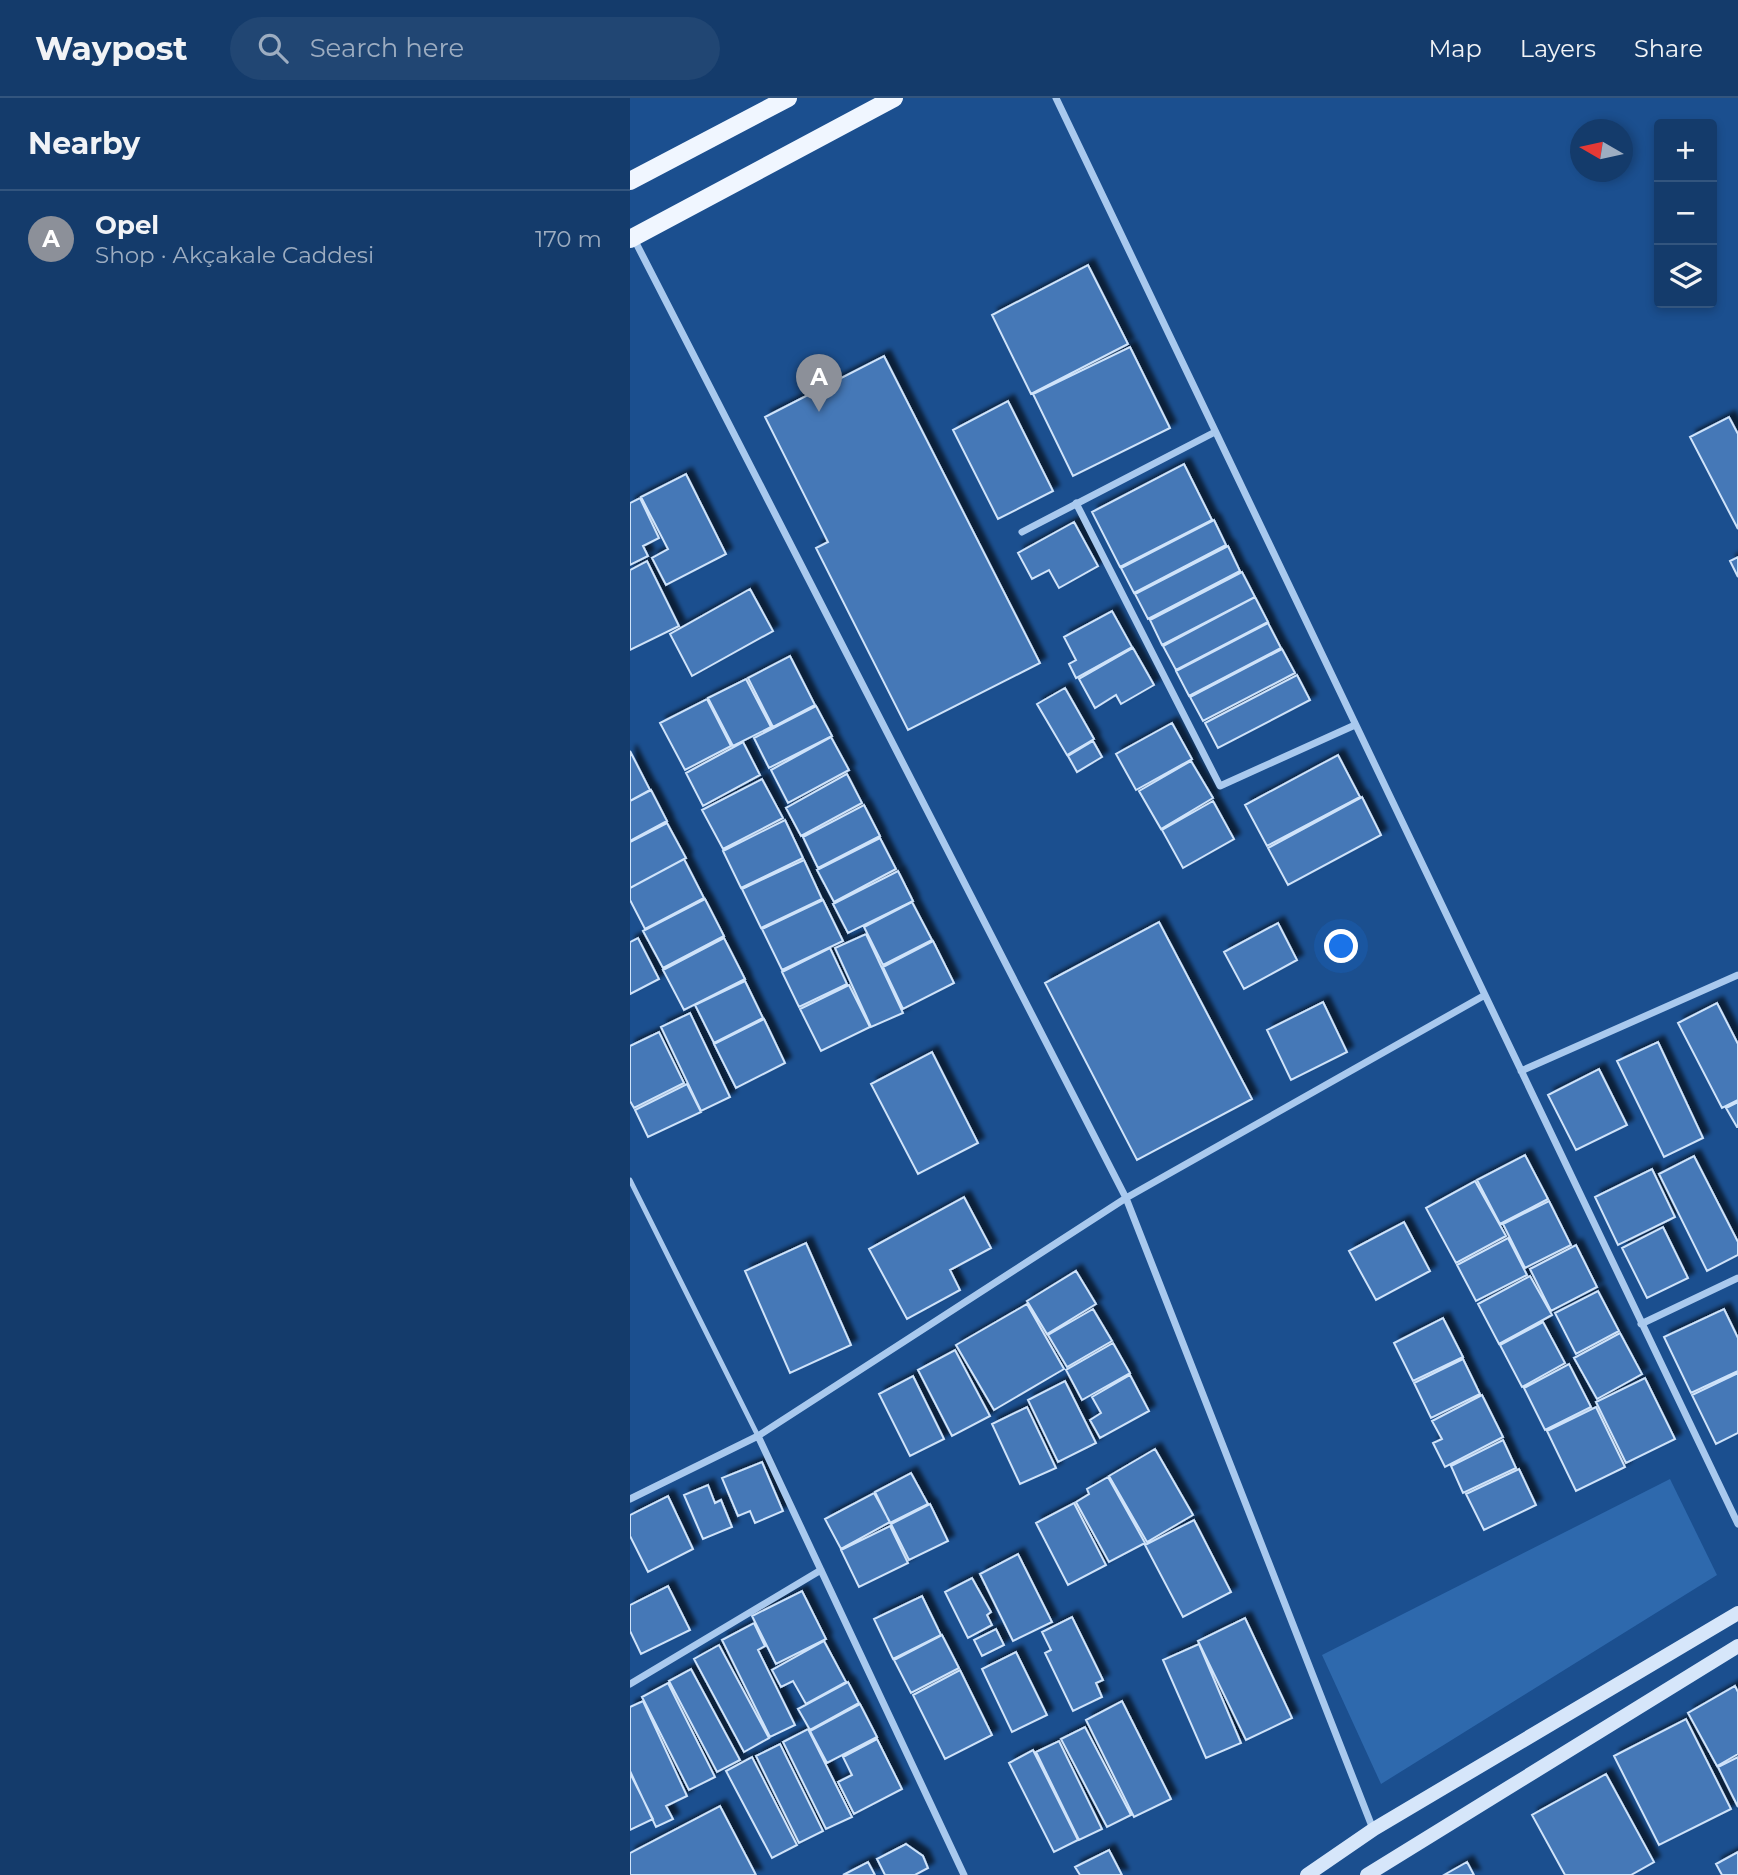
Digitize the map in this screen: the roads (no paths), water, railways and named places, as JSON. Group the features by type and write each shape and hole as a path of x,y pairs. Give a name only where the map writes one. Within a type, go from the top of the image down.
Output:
{"main road":[{"path":"630,181 788,98"},
{"path":"632,238 894,98"},
{"path":"1307,1875 1374,1829 1738,1613"},
{"path":"1367,1875 1738,1646"}],"street":[{"path":"1056,98 1738,1524"},
{"path":"632,238 1126,1198 1374,1829"},
{"path":"1022,532 1216,432"},
{"path":"1076,503 1220,786 1355,725"},
{"path":"1521,1070 1738,975"},
{"path":"630,1499 758,1436 1126,1198 1485,995"},
{"path":"1641,1324 1738,1278"},
{"path":"758,1436 964,1875"},
{"path":"630,1684 821,1570"}],"lane":[{"path":"630,1180 758,1436"}],"place":[{"name":"Opel","path":"819,412"}]}
